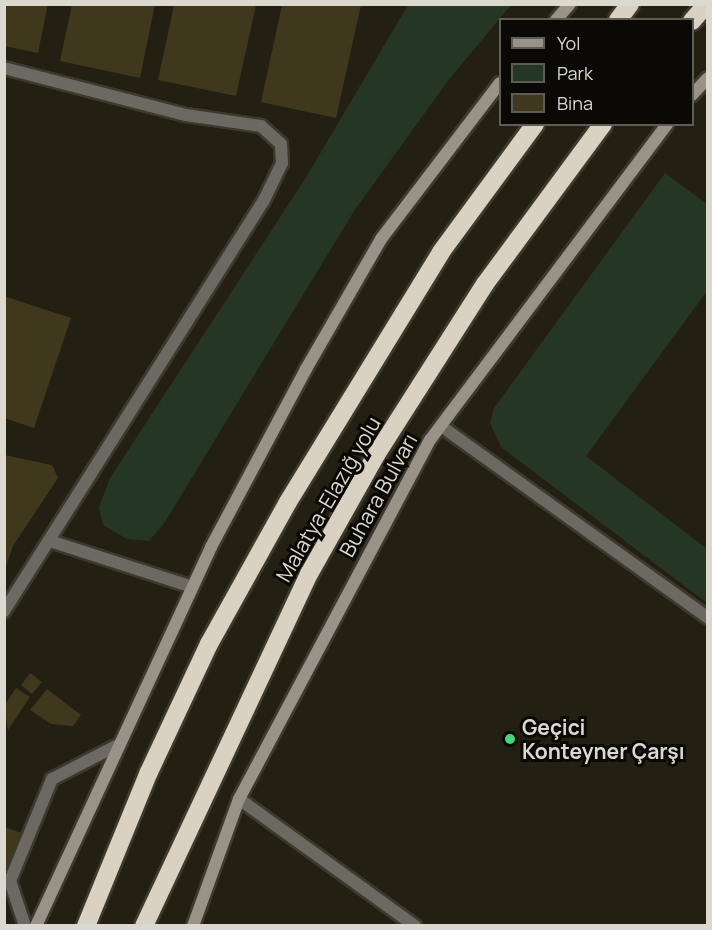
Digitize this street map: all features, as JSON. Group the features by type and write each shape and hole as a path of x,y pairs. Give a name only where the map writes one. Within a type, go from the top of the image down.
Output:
{"highway":[{"path":"620,18 630,4"},
{"path":"694,20 707,4"},
{"name":"Malatya-Elazığ yolu","path":"86,926 204,655 288,502 441,252 534,126"},
{"name":"Malatya-Elazığ yolu","path":"144,926 309,574 376,455 485,284 602,126"}],"main road":[{"path":"558,18 570,4"},
{"path":"694,94 708,78"},
{"path":"36,926 116,746 192,587 381,239 499,86"},
{"name":"Buhara Bulvarı","path":"193,926 239,798 397,498 441,426 666,126"}],"street":[{"path":"4,68 186,115 261,126 281,144 282,163 264,200 4,612"},
{"path":"441,426 708,618"},
{"path":"50,541 192,587"},
{"path":"25,926 10,881 52,779 116,746"},
{"path":"239,798 416,926"}],"green space":[{"path":"408,5 511,5 450,78 354,211 165,522 149,541 127,539 103,525 99,507 110,478 305,179"},
{"path":"665,173 707,204 707,291 586,456 707,549 707,603 501,447 490,423 494,408"}],"building":[{"path":"4,4 48,4 38,53 4,46"},
{"path":"72,4 155,4 140,78 60,61"},
{"path":"174,5 256,5 236,96 158,80"},
{"path":"282,5 361,5 336,118 261,102"},
{"path":"4,296 71,318 34,428 4,418"},
{"path":"4,455 52,465 58,478 13,546 4,572"},
{"path":"30,673 42,682 32,694 21,685"},
{"path":"16,688 30,697 8,730 4,706"},
{"path":"47,689 81,715 73,726 51,724 30,710"},
{"path":"4,827 22,833 4,878"}],"place":[{"name":"Geçici Konteyner Çarşı","path":"510,739"}]}
